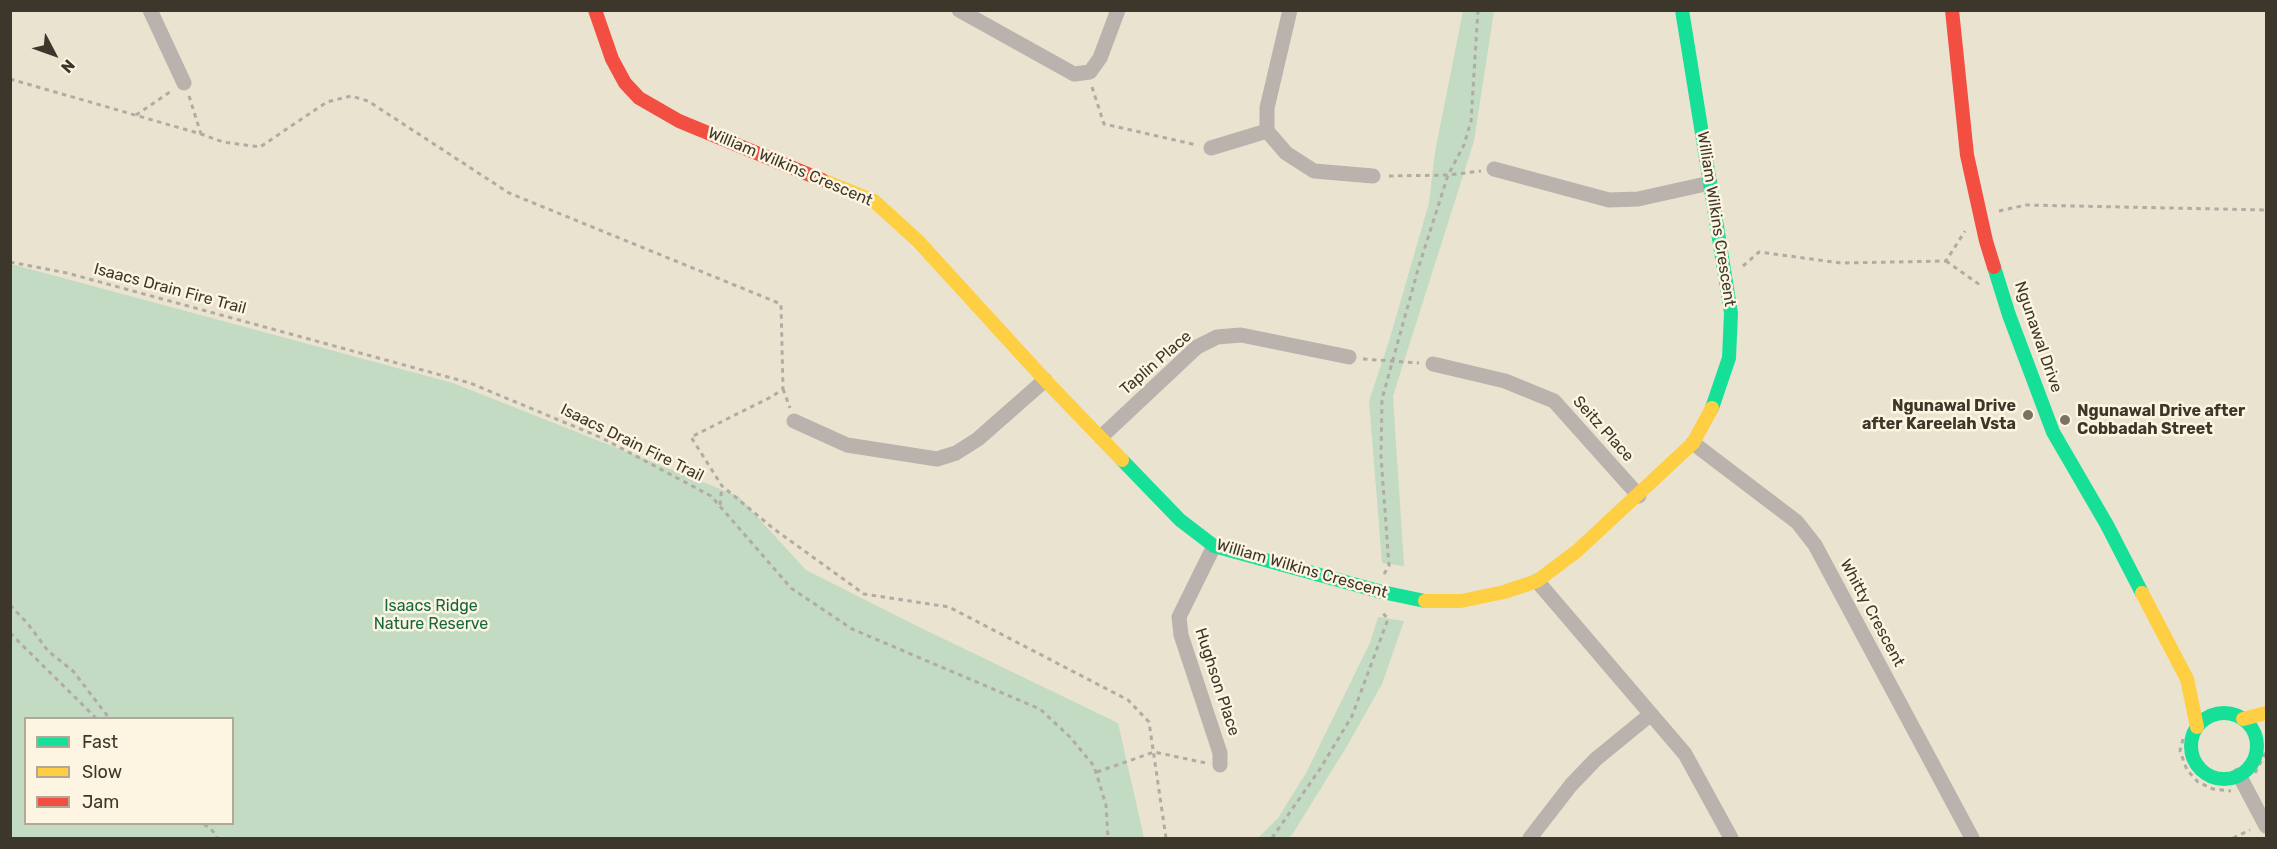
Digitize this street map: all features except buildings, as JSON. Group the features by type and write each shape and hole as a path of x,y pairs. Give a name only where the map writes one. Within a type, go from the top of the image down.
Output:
{"street":[{"path":"150,10 184,83"},
{"name":"William Wilkins Crescent","path":"595,10 612,59 625,83 639,98 679,121 874,201 918,241 1045,380 1180,520 1214,546 1411,600 1461,601 1504,592 1537,581 1576,551 1693,443 1716,401 1729,358 1731,313 1682,10"},
{"path":"959,10 1074,74 1091,80 1118,10"},
{"path":"1290,10 1267,108 1267,131 1286,153 1314,171 1373,176"},
{"name":"Ngunawal Drive","path":"1952,10 1967,155 1986,241 2009,315 2053,432 2107,525 2187,679 2197,727"},
{"path":"1211,148 1267,131"},
{"path":"1494,169 1609,200 1638,199 1710,183"},
{"name":"Taplin Place","path":"1101,437 1197,347 1217,337 1241,335 1349,357"},
{"name":"Seitz Place","path":"1433,364 1505,381 1554,401 1639,495"},
{"path":"794,421 847,445 937,459 957,453 978,439 1045,380"},
{"name":"Whitty Crescent","path":"1693,443 1797,522 1815,545 1972,838"},
{"name":"Hughson Place","path":"1214,546 1179,617 1181,635 1220,753 1220,765"},
{"path":"1537,581 1685,754 1731,838"},
{"name":"Ngunawal Drive","path":"2187,679 2222,713"},
{"path":"2222,713 2233,714 2243,719 2261,741 2252,762 2239,775 2229,778 2218,778 2199,768 2193,759 2191,748 2192,737 2197,727 2212,715 2222,713"},
{"path":"2243,719 2266,713"},
{"path":"1530,838 1571,785 1596,759 1651,714"},
{"path":"2239,775 2260,827"}],"path":[{"path":"1272,838 1320,769 1352,716 1388,619 1373,604 1379,591 1380,579 1389,566 1381,456 1382,399 1448,176 1464,145 1471,121 1478,10"},
{"path":"10,79 223,142 260,147 327,102 351,96 368,101 509,193 781,304 783,389 691,437 722,486 774,529 864,594 949,607 1128,700 1149,722 1166,838"},
{"path":"1091,80 1104,124 1211,148"},
{"path":"136,115 184,83 201,134"},
{"path":"1373,176 1448,176 1494,169"},
{"path":"1946,261 1981,286"},
{"name":"Isaacs Drain Fire Trail","path":"10,262 67,273 470,383 602,438 711,496 791,588 852,629 1040,709 1070,737 1095,766 1106,805 1108,838"},
{"path":"1349,357 1433,364"},
{"path":"720,507 722,486"},
{"path":"10,605 48,651 73,670 109,717"},
{"path":"10,633 95,717"},
{"path":"1096,772 1154,752 1220,765"},
{"path":"205,825 216,834 217,838"},
{"path":"2233,838 2260,827"}],"green space":[{"path":"1463,11 1494,11 1474,141 1393,396 1404,566 1382,563 1369,401 1390,338 1429,203 1435,152"},
{"name":"Isaacs Ridge Nature Reserve","path":"11,264 453,383 738,496 806,570 1118,723 1144,838 11,838"},
{"path":"1378,617 1404,621 1382,684 1292,835 1288,838 1258,838 1278,818 1306,773 1370,643"}],"traffic: fast":[{"path":"1682,10 1731,313 1729,358 1712,408"},
{"path":"1994,267 2009,315 2053,432 2107,525 2142,593"},
{"path":"1122,460 1180,520 1214,546 1382,592 1425,601"},
{"path":"2224,713 2236,716 2247,723 2254,734 2257,746 2254,758 2247,769 2236,776 2224,779 2212,776 2201,769 2194,758 2191,746 2194,734 2201,723 2212,716 2224,713"}],"traffic: slow":[{"path":"822,180 874,201 918,241 1045,380 1122,460"},
{"path":"1425,601 1461,601 1504,592 1537,581 1577,551 1693,443 1712,408"},
{"path":"2142,593 2187,679 2197,727"},
{"path":"2243,719 2266,713"}],"traffic: jam":[{"path":"595,10 612,59 625,83 639,98 679,121 822,180"},
{"path":"1952,10 1967,155 1994,267"}],"place":[{"name":"Ngunawal Drive after Kareelah Vsta","path":"2028,415"},
{"name":"Ngunawal Drive after Cobbadah Street","path":"2065,420"}]}
